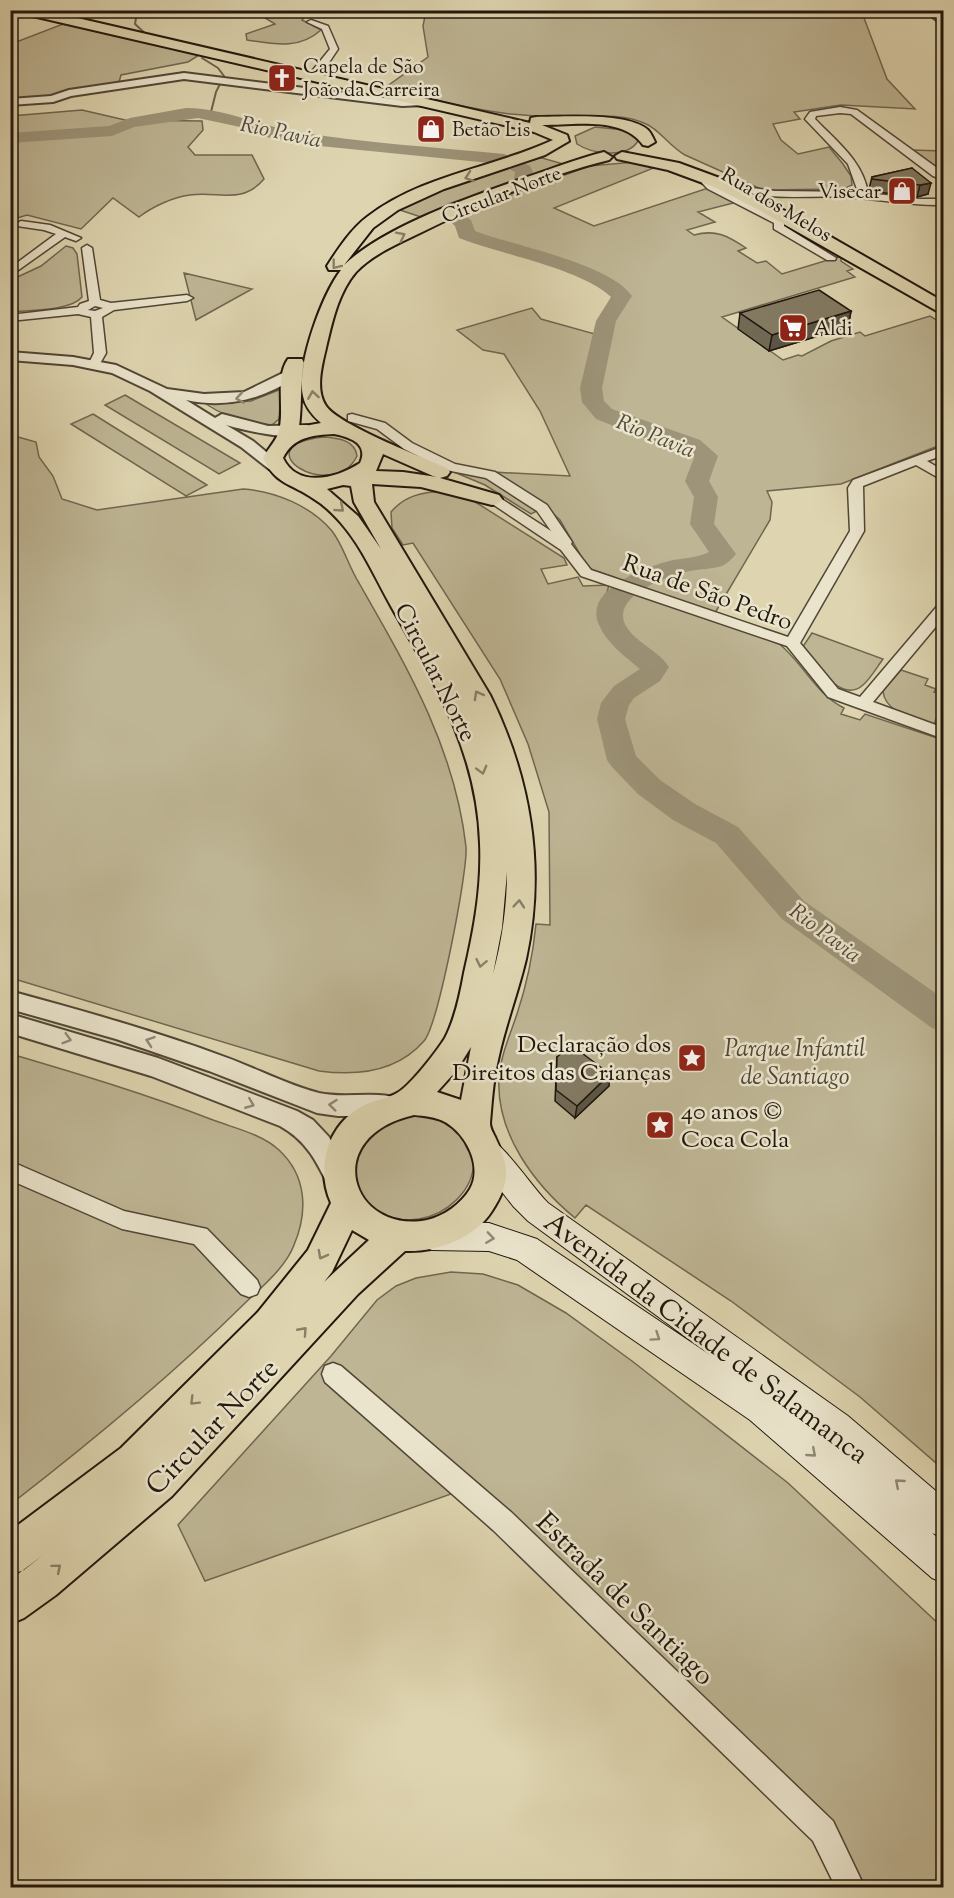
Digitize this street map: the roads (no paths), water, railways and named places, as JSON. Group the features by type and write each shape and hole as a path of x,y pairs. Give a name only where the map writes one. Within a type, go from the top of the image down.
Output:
{"main road":[{"path":"17,10 61,19"},
{"path":"24,10 538,129 562,139 576,152 604,157 653,159 682,167 747,196 810,239 944,310"},
{"path":"474,114 532,120 611,122 632,126 646,134 648,142 670,155 752,191 944,301"},
{"name":"Circular Norte","path":"400,1105 451,1055 474,997 495,889 492,822 487,790 470,731 457,702 358,528 349,516 331,500 282,472 274,452 288,435 293,411 292,374 314,304 328,275 371,221 390,208 422,193 525,157 562,139 569,128 588,123"},
{"path":"622,156 640,150 648,142"},
{"name":"Circular Norte","path":"492,499 462,481 356,430 328,421 321,415 316,408 311,390 314,363 334,295 345,276 359,260 380,246 475,201 604,157"},
{"path":"288,435 322,429 356,430"},
{"name":"Circular Norte","path":"356,430 374,452 372,460 358,475 364,502 385,506 486,711 499,743 517,808 522,865 519,915 500,1004 482,1061 478,1134"},
{"path":"282,472 317,484 358,475 411,478 451,486 492,499"},
{"path":"385,506 420,487 451,486"},
{"path":"400,1105 436,1105 457,1112 478,1134 491,1164 488,1186 477,1206 459,1223 444,1230 405,1236 385,1232 363,1220 344,1192 339,1162 345,1144 357,1127 373,1115 400,1105"},
{"name":"Avenida da Cidade de Salamanca","path":"478,1134 523,1197 538,1212 836,1428 944,1521"},
{"name":"Circular Norte","path":"10,1556 134,1461 270,1324 320,1261 344,1192"},
{"name":"Circular Norte","path":"10,1604 42,1581 159,1483 346,1283 405,1236"},
{"name":"Avenida da Cidade de Salamanca","path":"405,1236 489,1237 526,1249 761,1409 944,1566"}],"street":[{"path":"41,10 120,29 128,34"},
{"path":"929,10 944,23"},
{"path":"311,22 325,28 334,49 312,76"},
{"path":"10,102 53,99 69,93 168,77 222,80 402,103 426,102"},
{"path":"864,196 864,189 854,166 810,119 813,114 840,110 854,112 936,174 944,177"},
{"path":"752,191 781,195 845,194 910,203 944,202"},
{"path":"21,224 46,227 76,238"},
{"path":"10,273 63,234"},
{"name":"Rua dos Melos","path":"810,239 831,258"},
{"path":"87,248 95,303"},
{"path":"10,318 82,310 84,306 95,303 106,304 110,307 187,298"},
{"path":"82,310 84,314 96,315 105,313 110,307"},
{"path":"94,364 100,353 96,315"},
{"path":"10,356 94,364 116,369 155,388 247,444 282,472"},
{"path":"155,388 196,398 237,399 270,389 292,374"},
{"path":"181,405 253,429 288,435"},
{"path":"356,430 381,426 408,446 451,467 490,475 542,508 572,553"},
{"path":"792,643 857,531 855,488 858,483 944,450"},
{"path":"917,460 944,477"},
{"name":"Rua de São Pedro","path":"492,499 572,553 586,573 792,643 833,693 944,734"},
{"path":"525,520 537,522 545,520 547,515"},
{"path":"862,705 944,607"},
{"path":"928,625 944,631"},
{"path":"10,1000 116,1030 217,1064 317,1103 338,1106 400,1105"},
{"path":"10,1023 109,1051 200,1083 284,1117 311,1134 328,1156 344,1192"},
{"path":"10,1170 122,1220 200,1236 249,1287"},
{"name":"Estrada de Santiago","path":"333,1374 502,1521 824,1831 851,1887"}],"waterway":[{"name":"Rio Pavia","path":"144,10 136,18 135,24 148,36"},
{"name":"Rio Pavia","path":"202,58 218,68 224,76 216,92 210,116"},
{"name":"Rio Pavia","path":"10,138 112,131 130,123 198,113 250,124 260,131 320,141 504,159 524,170 523,181 514,190 453,207 454,216 464,224 466,234 574,269 596,278 622,296 606,321 591,388 593,402 604,414 644,430 692,445 706,456 697,481 706,497 702,524 723,554 714,560 684,565 646,578 620,593 612,603 609,613 616,631 655,667 650,675 624,692 615,703 611,719 622,760 649,787 684,812 727,835 793,910 944,1018"}],"place":[{"name":"Capela de São João da Carreira","path":"282,78"},
{"name":"Betão Lis","path":"431,129"},
{"name":"Visecar","path":"902,191"},
{"name":"Aldi","path":"793,328"},
{"name":"Declaração dos Direitos das Crianças","path":"692,1058"},
{"name":"40 anos © Coca Cola","path":"660,1125"}],"park label":[{"name":"Parque Infantil de Santiago","path":"795,1062"}]}
